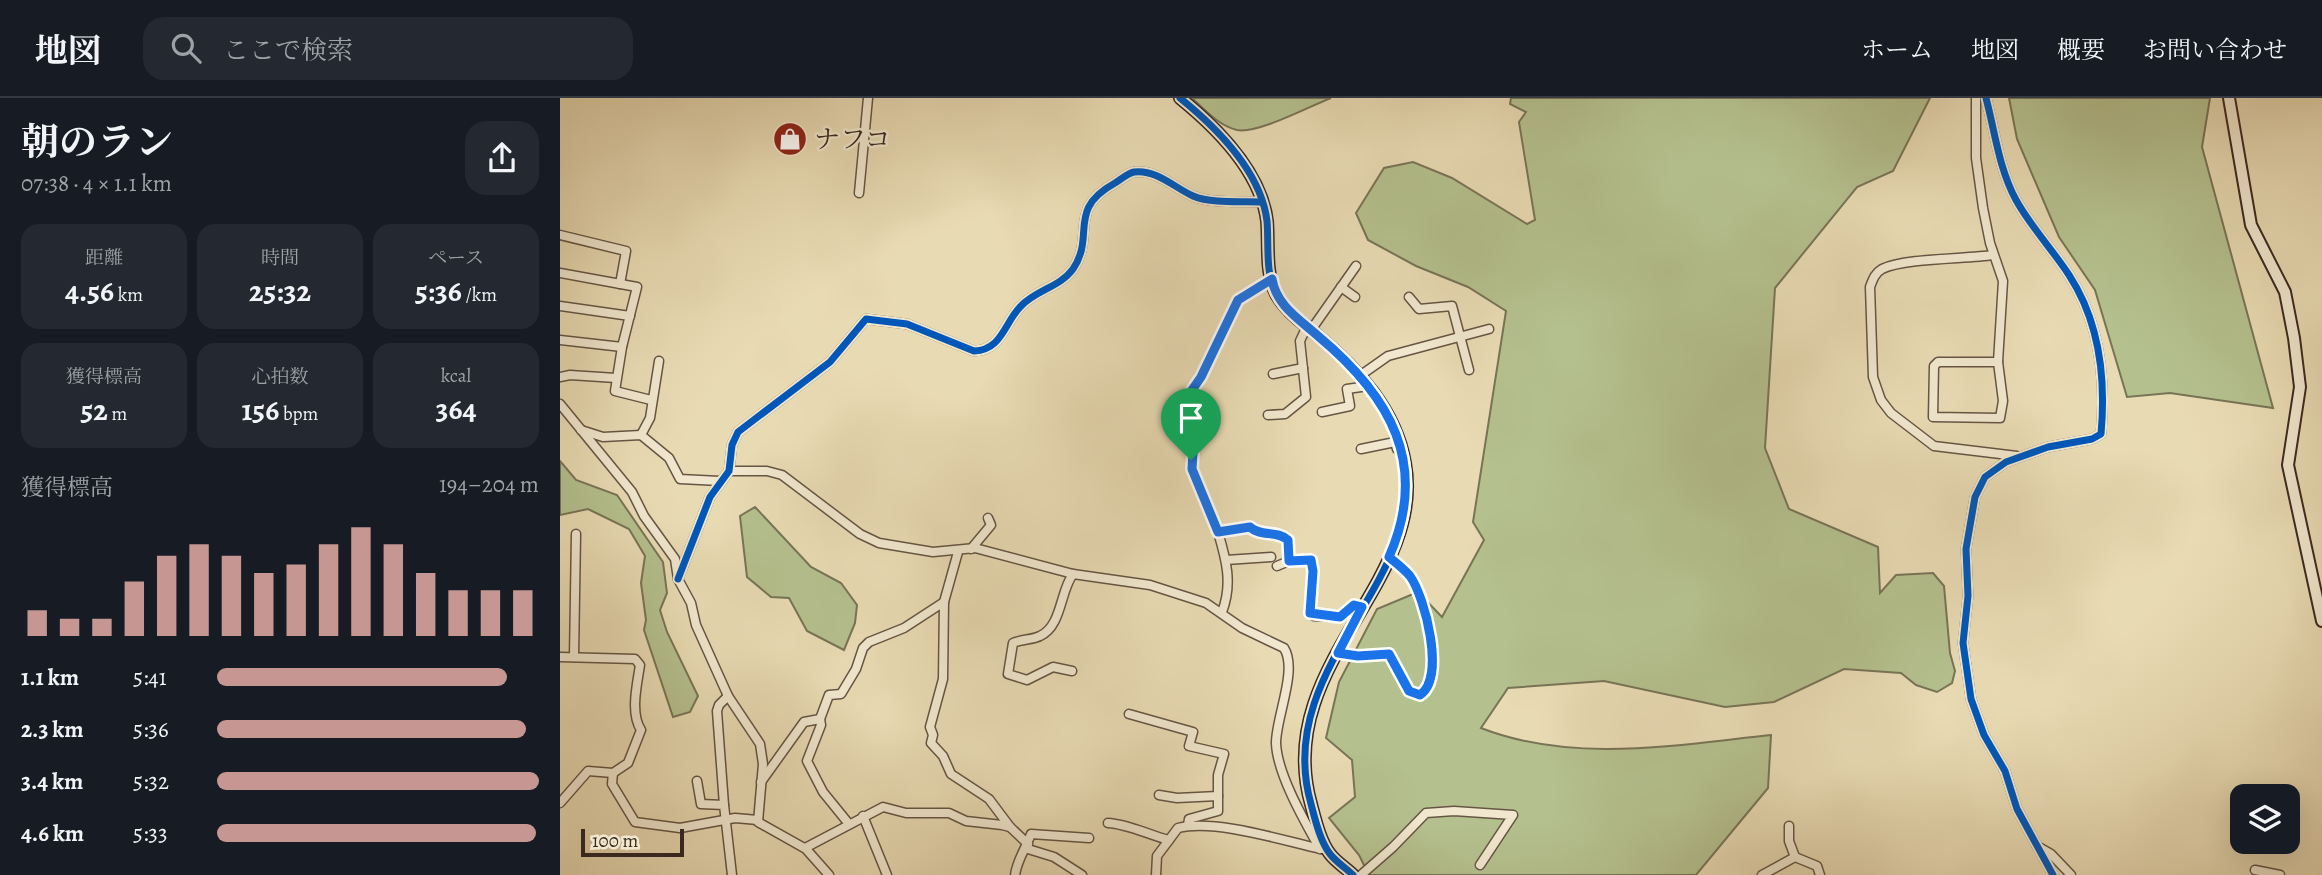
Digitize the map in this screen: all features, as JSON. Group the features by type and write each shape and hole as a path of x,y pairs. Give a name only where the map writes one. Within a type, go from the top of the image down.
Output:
{"street":[{"path":"859,193 868,98"},
{"path":"1180,98 1228,145 1262,202 1272,279 1277,296 1361,375 1394,425 1405,462 1407,485 1403,517 1389,557 1314,699 1305,742 1304,774 1325,851"},
{"path":"1976,98 1976,158 1993,255 2003,281 1998,362 2003,401 2000,418 1933,417 1931,387 1934,366 1938,362 1998,362"},
{"path":"1986,98 2003,169 2017,200 2081,295 2096,341 2101,370 2101,434 2006,462 1985,477 1975,497 1966,549 1968,596 1963,643 1978,722 1999,757 2017,809 2053,875"},
{"path":"2229,98 2251,225 2286,292 2300,387 2287,465 2322,621"},
{"path":"678,579 710,497 729,471 737,432 830,362 866,319 907,324 974,351 985,351 995,345 1012,315 1027,300 1062,280 1072,271 1077,261 1087,205 1100,191 1134,172 1160,177 1194,196 1262,202"},
{"path":"560,235 626,251 628,254 620,284"},
{"path":"1993,255 1899,264 1881,269 1874,276 1870,287 1873,376 1881,400 1931,445 2020,457"},
{"path":"1268,415 1285,414 1302,402 1307,391 1300,341 1356,266"},
{"path":"560,273 637,287 615,391 651,400"},
{"path":"1222,612 1229,596 1226,560 1218,532 1192,469 1195,419 1185,418 1186,405 1238,300 1272,279"},
{"path":"1341,287 1355,297"},
{"path":"1409,297 1419,309 1452,306 1469,370"},
{"path":"560,306 629,317"},
{"path":"1361,375 1388,356 1489,329"},
{"path":"560,340 622,348"},
{"path":"641,435 650,418 659,361"},
{"path":"1273,374 1303,368"},
{"path":"560,377 570,375 616,379"},
{"path":"1322,412 1350,406 1346,389 1368,386"},
{"path":"560,404 632,492 644,516 659,533 675,559 678,579 728,696 760,744 763,764 758,820"},
{"path":"581,430 603,437 641,435 661,449 680,479 720,481"},
{"path":"1361,449 1395,442 1400,462 1400,484 1407,485"},
{"path":"729,471 767,471 782,475 860,534 879,543 933,552 971,549 1073,574 1150,585 1195,597 1222,612 1242,628 1284,648 1290,666 1276,742 1279,758 1298,808 1325,851 1353,875"},
{"path":"971,549 990,525 988,518"},
{"path":"1218,532 1250,527 1254,531 1282,535 1288,540 1289,561"},
{"path":"574,657 576,534"},
{"path":"958,552 944,602 943,679 930,727 932,748 943,756 951,774 989,799 1028,847 1054,857 1082,875"},
{"path":"1226,560 1271,557"},
{"path":"1338,653 1358,656 1389,654 1409,691 1420,695 1425,691 1431,673 1427,613 1409,574 1389,557"},
{"path":"1277,566 1289,561 1311,560 1310,613 1314,616 1340,617 1354,605 1362,607"},
{"path":"1072,671 1053,667 1027,680 1007,674 1013,643 1043,636 1057,618 1065,585 1073,574"},
{"path":"849,824 823,792 807,761 829,695 841,694 856,669 863,648 869,642 904,628 944,602"},
{"path":"560,657 635,659 640,665 636,693 637,723 641,730 628,763 613,773 588,771 560,803"},
{"path":"728,696 719,705 718,711 732,875"},
{"path":"1129,714 1193,732 1189,746 1224,754 1218,775 1217,811 1189,819 1188,825"},
{"path":"761,783 804,722 820,719"},
{"path":"613,773 612,783 629,817 635,822 680,828 735,818 758,820 765,828 805,848 829,875"},
{"path":"697,781 701,804 724,805"},
{"path":"1159,795 1177,798 1218,796"},
{"path":"805,848 828,839 876,809 893,808 906,813 949,813 966,821 1010,827"},
{"path":"1360,875 1393,847 1426,813 1454,811 1513,816 1480,865"},
{"path":"863,816 887,875"},
{"path":"1108,823 1121,824 1146,835 1169,840"},
{"path":"1156,875 1157,856 1178,828 1188,825 1213,825 1325,851"},
{"path":"1789,826 1789,841 1796,857 1817,866 1820,875"},
{"path":"1015,875 1016,866 1028,847 1031,834 1088,838"},
{"path":"2035,844 2051,854 2071,875"},
{"path":"1762,875 1778,871 1796,857"},
{"path":"2255,870 2280,875"}],"green space":[{"path":"1192,98 1331,98 1270,124 1237,130 1224,125"},
{"path":"1511,98 1930,98 1893,171 1857,187 1775,288 1765,448 1789,509 1878,547 1880,593 1896,575 1933,573 1944,586 1950,653 1955,671 1952,683 1937,692 1916,685 1901,673 1844,669 1774,702 1725,707 1604,681 1508,688 1481,728 1516,739 1588,749 1662,747 1771,735 1768,788 1696,875 1369,875 1359,855 1329,818 1355,797 1352,760 1326,738 1339,682 1377,609 1418,592 1442,617 1484,540 1473,522 1506,311 1468,287 1416,266 1368,240 1356,213 1384,168 1413,162 1452,178 1527,224 1535,220 1519,122 1526,112 1510,104"},
{"path":"2009,98 2210,98 2202,147 2273,408 2170,393 2127,397 2095,290 2059,237 2017,139"},
{"path":"560,461 576,480 617,495 663,562 667,593 660,610 667,632 698,696 690,712 673,717 644,630 646,620 641,583 645,556 629,529 588,509 560,515"},
{"path":"755,507 811,567 841,583 857,605 855,623 844,650 807,631 789,598 771,597 747,577 740,516"}],"cycle path":[{"path":"1180,98 1222,137 1247,168 1256,185 1267,221 1270,277 1276,294 1284,306 1346,361 1373,392 1393,425 1405,463 1406,506 1394,547 1375,587 1329,667 1312,709 1305,755 1311,804 1326,849 1353,875"},
{"path":"1986,98 2001,163 2010,188 2079,293 2094,331 2101,372 2101,434 2092,439 2048,447 2006,462 1985,477 1975,497 1966,549 1968,596 1963,643 1971,699 1984,735 2005,771 2017,809 2053,875"},
{"path":"678,579 710,497 729,471 732,445 738,432 830,362 866,319 907,324 974,351 991,346 1021,306 1062,280 1073,269 1079,257 1086,213 1091,203 1100,193 1132,173 1142,172 1158,176 1201,199 1262,202"}],"place":[{"name":"ナフコ","path":"790,139"}],"route":[{"path":"1272,279 1277,296 1288,310 1361,375 1394,425 1405,462 1407,485 1403,517 1389,557 1409,574 1427,613 1431,673 1425,691 1420,695 1409,691 1389,654 1358,656 1338,653 1362,607 1354,605 1340,617 1314,616 1310,613 1313,571 1311,560 1289,561 1288,540 1282,535 1254,531 1250,527 1218,532 1197,484 1191,460 1195,419 1185,418 1190,393 1201,377 1227,318 1238,300 1244,293 1272,279"}]}
